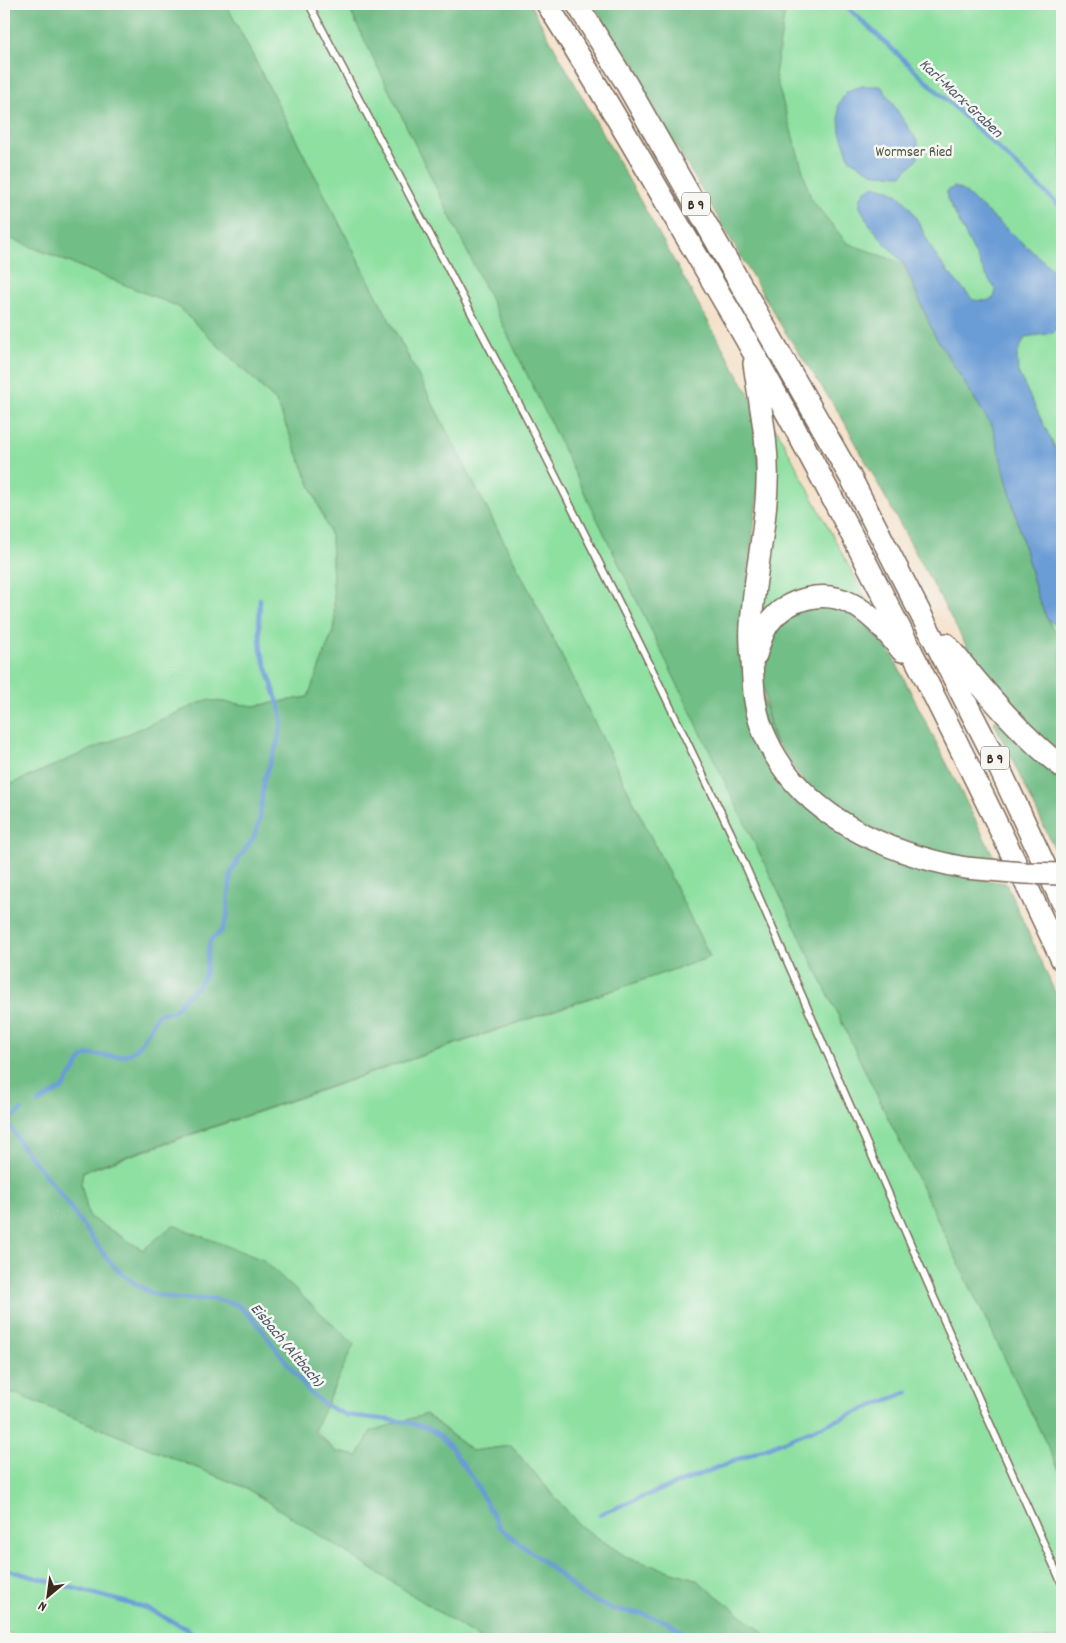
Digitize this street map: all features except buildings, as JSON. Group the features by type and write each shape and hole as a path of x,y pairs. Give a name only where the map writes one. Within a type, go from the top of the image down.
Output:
{"highway":[{"name":"B 9","path":"547,4 588,68 752,350 837,507 928,682 1007,842 1062,960"},
{"name":"B 9","path":"577,4 626,83 787,362 851,478 996,761 1062,902"},
{"path":"752,350 768,471 765,522 751,626 752,682 756,708 766,739 782,767 807,796 835,818 879,842 914,855 966,868 1062,874"},
{"path":"752,668 764,633 775,616 784,608 794,603 823,597 845,601 867,613 882,627 928,682"},
{"path":"922,616 1017,728 1062,767"}],"lane":[{"path":"309,4 530,425 732,833 957,1350 1062,1584"}],"green space":[{"path":"4,4 226,4 532,596 710,957 83,1171 81,1184 89,1217 143,1250 173,1225 263,1260 354,1344 314,1431 336,1452 358,1456 371,1431 426,1414 471,1451 511,1446 580,1526 628,1558 695,1579 772,1639 481,1639 246,1488 4,1389 4,787 207,700 255,706 308,697 335,626 331,536 276,401 177,306 12,239 4,227"},
{"path":"226,4 347,4 1062,1476 1062,1639 772,1639 695,1579 628,1558 580,1526 511,1446 472,1451 426,1414 358,1456 336,1452 143,1250 89,1217 81,1184 83,1172 710,957 532,596"},
{"path":"347,4 530,4 751,398 760,471 743,625 786,783 970,878 1006,883 1062,1008 1062,1476"},
{"path":"593,4 786,4 775,75 811,199 847,243 904,264 934,334 993,428 1037,595 1047,619 1061,641 1062,747 1054,748 1001,696 973,658 841,416 782,327"},
{"name":"Wormser Ried","path":"694,4 1062,4 1062,733"},
{"path":"4,227 12,239 177,306 276,401 331,536 335,626 308,697 255,706 207,700 4,787"},
{"path":"773,428 777,430 871,608 762,618"},
{"path":"833,606 862,620 891,653 998,865 949,858 867,828 804,783 772,736 760,670 767,646 781,622 806,607"},
{"path":"996,720 1020,744 1062,777 1062,864 994,722"},
{"path":"4,1389 246,1488 481,1639 25,1639 4,1631"}],"water":[{"path":"862,86 881,86 918,142 918,158 902,175 876,174 850,160 840,132 838,105 847,91"},
{"path":"873,186 886,188 905,201 936,256 973,300 986,301 994,298 996,290 985,274 947,198 947,191 954,187 962,190 1057,273 1062,283 1062,319 1053,333 1025,337 1017,355 1018,372 1062,462 1062,629 1047,619 1037,595 993,428 934,334 904,264 868,222 860,207 860,199 865,190"}],"waterway":[{"name":"Karl-Marx-Graben","path":"844,4 1062,208"},
{"path":"38,1103 63,1088 83,1057 93,1054 121,1056 129,1054 136,1049 141,1044 158,1014 174,1011 204,977 209,944 222,930 227,917 231,873 254,837 260,819 264,779 277,744 282,722 281,712 261,650 260,599"},
{"path":"6,1122 22,1110"},
{"name":"Eisbach (Altbach)","path":"4,1120 109,1261 121,1273 153,1294 176,1299 215,1299 238,1305 256,1322 309,1392 325,1405 346,1415 407,1422 427,1428 440,1436 450,1446 472,1477 500,1528 554,1570 582,1595 611,1609 643,1614 667,1622 694,1639"},
{"path":"600,1514 908,1392"},
{"name":"Eisbach (Altbach)","path":"4,1569 146,1608 185,1628 198,1639"}]}
